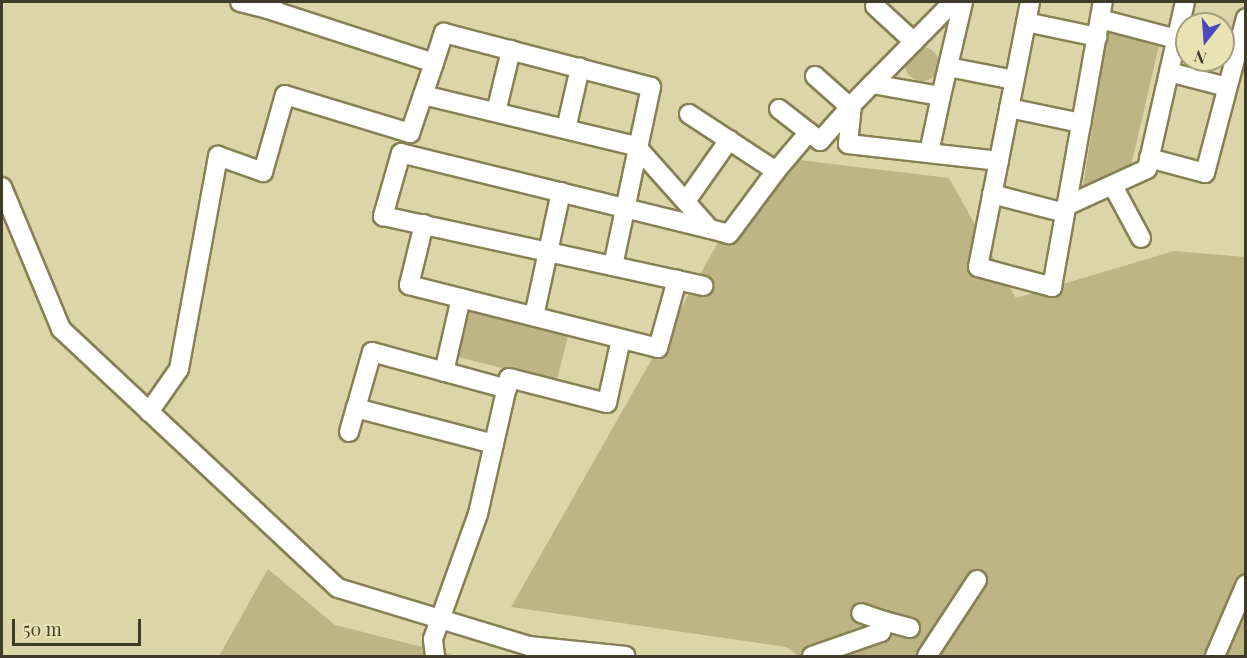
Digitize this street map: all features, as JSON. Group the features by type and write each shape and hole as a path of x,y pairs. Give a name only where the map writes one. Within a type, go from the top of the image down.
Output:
{"street":[{"path":"240,2 270,5 434,63"},
{"path":"779,109 820,141 872,84 953,2"},
{"path":"929,153 963,2"},
{"path":"1030,2 978,267 1052,287 1100,19"},
{"path":"875,6 914,42"},
{"path":"1149,158 1205,173 1245,18"},
{"path":"1026,22 1100,19 1175,39"},
{"path":"613,266 636,146 651,87 444,33 401,153 383,216 704,286"},
{"path":"992,194 1066,209 1147,168 1175,44"},
{"path":"496,112 511,50"},
{"path":"948,67 1014,80"},
{"path":"566,129 580,68"},
{"path":"1169,72 1227,87"},
{"path":"815,76 851,106"},
{"path":"872,84 941,96"},
{"path":"149,412 179,369 218,156 263,172 285,95 410,133"},
{"path":"423,95 636,146 710,229"},
{"path":"851,106 848,144 999,161"},
{"path":"1009,108 1081,123"},
{"path":"688,114 776,171"},
{"path":"401,153 729,234 776,171 809,132"},
{"path":"686,201 729,140"},
{"path":"1113,186 1141,238"},
{"path":"2,187 61,329 338,588 529,646 625,657"},
{"path":"534,316 561,192"},
{"path":"424,224 409,285 658,348 677,280"},
{"path":"444,372 461,298"},
{"path":"435,657 433,639 478,514 509,378 607,403 619,348"},
{"path":"349,432 372,352 507,389"},
{"path":"356,408 494,444"},
{"path":"927,657 977,580"},
{"path":"1215,657 1245,584"},
{"path":"861,613 910,628"},
{"path":"812,657 869,639 881,632 884,621"}],"shaded area":[{"path":"1108,30 1160,41 1131,166 1083,186"},
{"path":"922,47 934,52 939,64 934,76 922,81 910,76 905,64 910,52"},
{"path":"799,160 949,178 1016,298 1174,251 1245,257 1245,656 799,656 786,647 511,607 728,225"},
{"path":"468,311 568,336 557,382 457,357"},
{"path":"268,569 335,625 458,656 219,656"}]}
